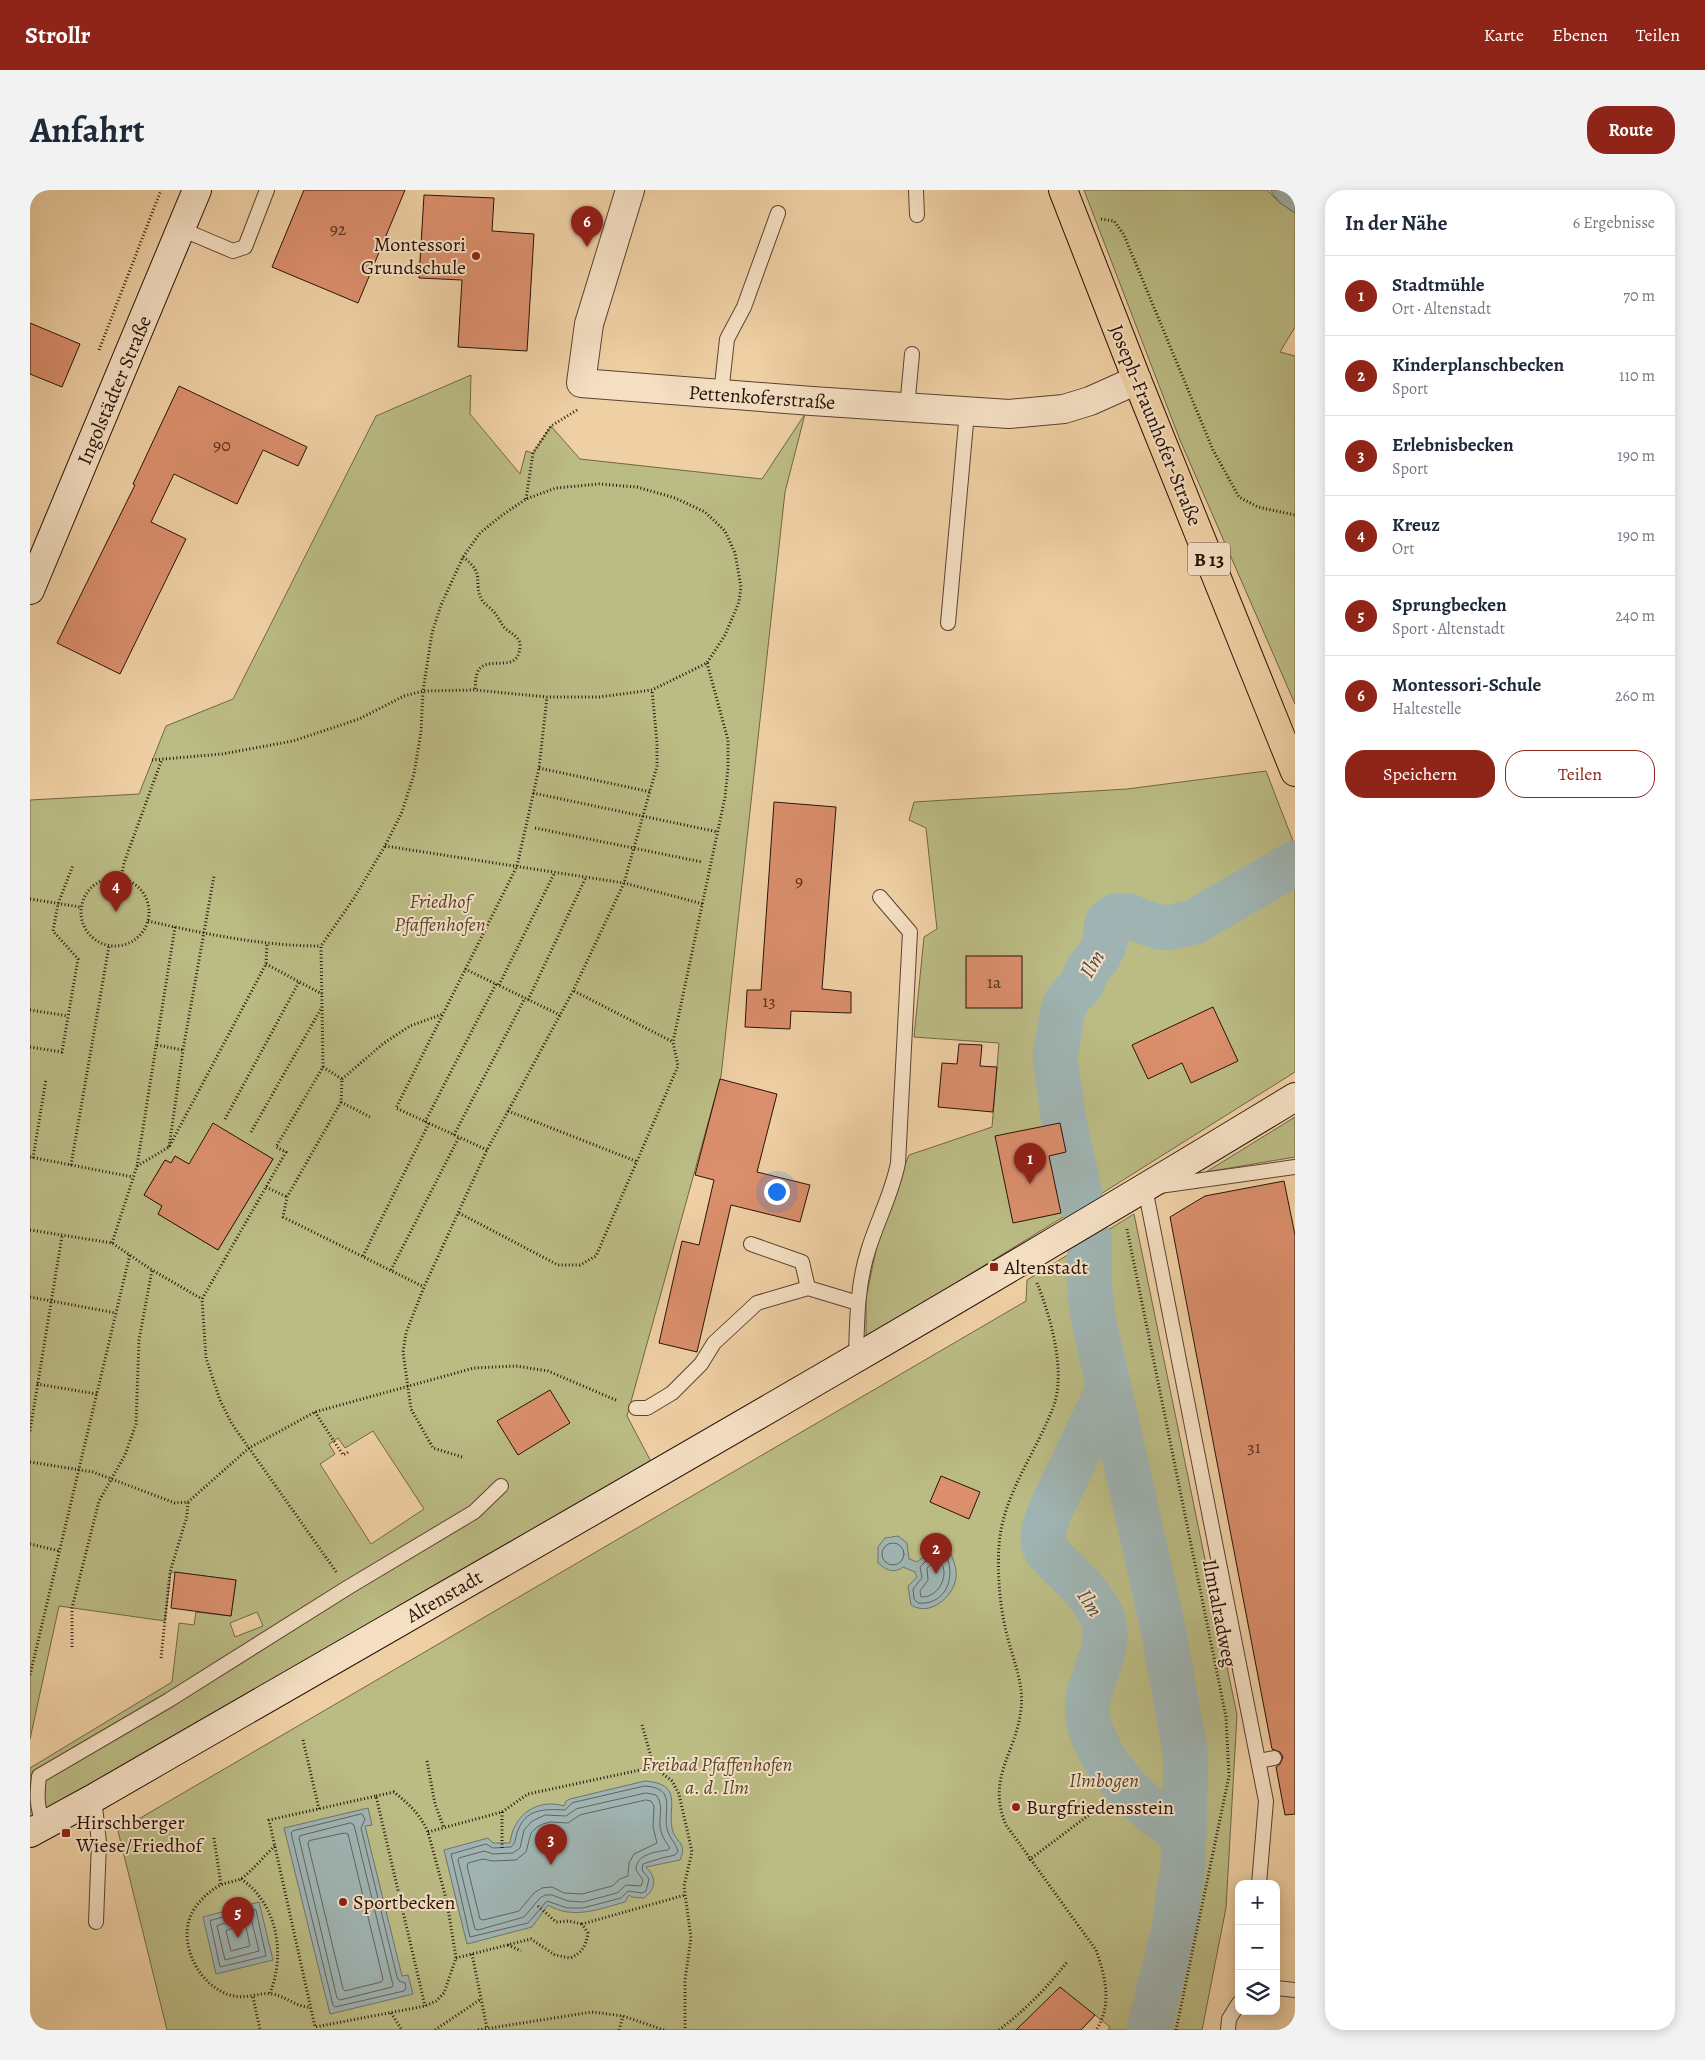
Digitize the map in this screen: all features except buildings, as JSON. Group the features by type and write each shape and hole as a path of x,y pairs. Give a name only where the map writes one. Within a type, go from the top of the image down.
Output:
{"main road":[{"name":"Joseph-Fraunhofer-Straße","path":"1063,190 1137,380 1295,772"}],"street":[{"name":"Ingolstädter Straße","path":"30,590 197,190"},
{"name":"Pettenkoferstraße","path":"630,190 589,324 581,383 1009,414 1064,408 1090,400 1137,380"},
{"name":"Altenstadt","path":"37,1828 94,1798 856,1358 1145,1188 1295,1097"}],"lane":[{"path":"181,229 233,251 245,247 267,190"},
{"path":"916,190 917,215"},
{"path":"721,394 727,339 744,307 778,213"},
{"path":"907,408 912,354"},
{"path":"948,623 967,412"},
{"path":"856,1358 858,1303 868,1251 894,1182 900,1143 910,932 880,897"},
{"path":"1259,1880 1266,1801 1145,1188 1295,1167"},
{"path":"750,1244 802,1262 808,1288"},
{"path":"636,1408 647,1408 672,1393 701,1364 714,1343 757,1304 808,1288 858,1303"},
{"path":"37,1828 39,1812 36,1797 39,1776 169,1700 347,1588 474,1512 501,1486"},
{"path":"1259,1761 1274,1758"},
{"path":"94,1798 99,1842 96,1922"},
{"path":"1280,1988 1295,1990"},
{"path":"1228,2030 1230,2019 1235,2010"}],"path":[{"path":"1076,224 1106,219 1114,221 1120,228 1213,450 1239,498 1258,507 1295,515"},
{"path":"526,499 533,453 551,426 577,410"},
{"path":"152,760 222,754 293,741 359,719 404,696 424,691 475,690 547,697 599,697 652,690 707,663 725,635 739,602 740,587 735,553 725,531 705,512 675,498 637,487 599,484 556,488 526,499 480,533 463,557 441,605 432,633 424,691 421,732 414,774 402,812 385,846 354,898 321,946 323,1067 276,1147 286,1152 202,1299 206,1358 220,1400 232,1424 347,1588"},
{"path":"463,557 476,568 482,600 494,612 506,629 519,639 520,644 519,654 514,660 506,664 487,664 480,669 477,673 475,690"},
{"path":"459,1213 558,1265 580,1265 596,1256 678,1066 673,1042 726,797 728,740 707,663"},
{"path":"462,1457 433,1448 411,1409 403,1352 406,1333 424,1287 487,1150 573,991 624,884 657,766 658,743 652,690"},
{"path":"487,1150 396,1108 517,866 538,768 547,697"},
{"path":"121,878 124,863 162,759"},
{"path":"538,768 651,792"},
{"path":"533,793 718,832"},
{"path":"535,828 702,862"},
{"path":"385,846 586,877 624,884 703,904"},
{"path":"30,1047 62,1052 78,959 53,931 58,904 73,865"},
{"path":"363,1256 427,1123 555,872"},
{"path":"169,1146 183,1050 214,876"},
{"path":"454,1135 527,999 586,877"},
{"path":"121,878 140,889 147,900 148,921 143,932 132,942 121,946 109,946 95,940 86,932 82,924 80,907 90,888 101,881 121,878"},
{"path":"30,899 80,907"},
{"path":"148,921 267,943 321,946"},
{"path":"112,1244 137,1166 175,927"},
{"path":"137,1166 169,1146 266,964 267,943"},
{"path":"71,1165 109,946"},
{"path":"266,964 322,994"},
{"path":"465,969 560,1015"},
{"path":"225,1119 299,982"},
{"path":"573,991 673,1042"},
{"path":"251,1132 322,1007"},
{"path":"30,1010 68,1016"},
{"path":"424,1287 283,1217 288,1197 341,1102 342,1079 384,1043 410,1026 444,1014"},
{"path":"156,1045 183,1050"},
{"path":"323,1067 342,1079"},
{"path":"46,1078 32,1158 133,1177"},
{"path":"341,1102 370,1117"},
{"path":"508,1111 638,1162"},
{"path":"391,1270 458,1137"},
{"path":"266,1187 288,1197"},
{"name":"Ilmtalradweg","path":"1117,1204 1226,1717 1230,1776 1176,2030"},
{"path":"30,1230 112,1244 202,1299"},
{"path":"30,1432 62,1236"},
{"path":"30,1674 130,1254"},
{"path":"1025,1258 1045,1304 1056,1344 1058,1374 1055,1403 1013,1490 1004,1515 999,1545 999,1592 1007,1637 1021,1684 1021,1709 1011,1749 1001,1778 999,1802 1006,1825 1029,1860 1096,1950 1104,1973 1107,1995 1104,2016 1096,2030"},
{"path":"72,1647 72,1608 99,1502 125,1455 136,1424 139,1340 152,1270"},
{"path":"30,1298 116,1313"},
{"path":"30,1462 93,1472 175,1503 188,1502 249,1448 315,1412 474,1368 516,1366 548,1371 636,1408"},
{"path":"30,1388 37,1386 97,1394"},
{"path":"315,1412 343,1455 350,1451"},
{"path":"161,1658 170,1572 187,1516 188,1502"},
{"path":"30,1544 60,1551"},
{"path":"642,1725 654,1768 672,1781 679,1794 692,1852 685,1878 685,1895 691,1938 685,1980 685,2030"},
{"path":"302,1740 319,1809"},
{"path":"427,1761 435,1804 444,1828"},
{"path":"428,1832 502,1812 528,1794 654,1768"},
{"path":"394,1792 413,1808 422,1819 428,1832 447,1902 456,1958 444,1993 436,2001 425,2006 315,2027 269,1820 376,1796 394,1792"},
{"path":"376,1796 425,2006"},
{"path":"1029,1860 1098,1808"},
{"path":"502,1812 502,1848"},
{"path":"214,1838 221,1884"},
{"path":"275,1846 241,1879 221,1884 208,1894 191,1914 188,1928 188,1944 192,1960 199,1973 208,1984 219,1992 234,1996 253,1996 270,1993 287,1998 304,2008 311,2008"},
{"path":"241,1879 258,1893 266,1904 274,1927 278,1955 277,1970 270,1993"},
{"path":"538,1906 556,1922 570,1921 582,1924 685,1895"},
{"path":"456,1958 531,1939 555,1956 570,1958 581,1952 584,1946 588,1933 582,1924"},
{"path":"508,1945 521,1951"},
{"path":"472,1954 487,2028"},
{"path":"999,2030 1018,2015 1049,1985 1067,1962"},
{"path":"253,1996 260,2030"},
{"path":"434,2030 481,1999"},
{"path":"478,2030 582,2012 609,2013 623,2016 664,2030"},
{"path":"391,2013 402,2030"},
{"path":"619,2030 623,2016"}],"green space":[{"path":"1084,190 1267,190 1279,202 1295,213 1295,327 1280,352 1295,356 1295,704 1180,440"},
{"name":"Friedhof Pfaffenhofen","path":"471,375 470,414 520,474 526,451 533,453 551,426 580,459 762,479 805,414 785,492 721,1076 627,1416 657,1473 30,1819 30,1768 172,1682 179,1623 194,1625 196,1612 231,1616 236,1580 171,1572 165,1621 59,1606 30,1739 30,800 139,794 166,726 233,699 376,416","holes":["213,1124 273,1159 218,1250 158,1214 162,1206 144,1195 165,1160 171,1163 175,1156 205,1174","373,1431 424,1509 371,1544 320,1464 335,1454 329,1444 338,1438 345,1448","257,1612 263,1626 235,1637 230,1623"]},
{"path":"1266,771 1295,846 1295,1072 866,1338 866,1298 882,1221 909,1155 992,1127 999,1043 914,1037 924,937 937,929 926,828 909,820 914,802 1127,789"},
{"path":"1295,1117 1295,1157 1206,1172"},
{"name":"Freibad Pfaffenhofen a. d. Ilm","path":"1134,1214 1237,1715 1226,1908 1202,2030 1108,2030 1110,2027 1095,2015 1081,2030 167,2030 118,1831 1026,1301 1027,1280"}],"water":[{"path":"1270,190 1295,190 1295,213 1279,202"},
{"path":"898,1536 907,1543 909,1559 917,1562 937,1551 951,1554 956,1569 954,1585 945,1598 933,1607 926,1609 911,1605 908,1586 917,1577 915,1572 903,1567 893,1571 884,1568 878,1563 878,1547 885,1538"},
{"path":"645,1781 665,1786 669,1791 672,1804 672,1828 683,1850 680,1860 646,1867 652,1875 654,1883 648,1895 644,1898 629,1895 625,1902 586,1912 567,1912 548,1905 532,1927 467,1944 444,1850 488,1838 493,1843 510,1843 512,1833 521,1817 536,1807 545,1804 564,1806 566,1801 570,1799"},
{"name":"Sportbecken","path":"368,1808 372,1825 365,1826 402,1976 408,1975 413,1994 330,2014 284,1828"},
{"path":"259,1902 273,1960 216,1974 203,1917"}],"waterway":[{"name":"Ilm","path":"1082,1205 1063,1116 1055,1057 1063,1009 1068,999 1082,984 1087,970 1099,956 1105,942 1107,923 1115,916 1128,916 1155,926 1168,928 1194,922 1295,863"},
{"name":"Ilm","path":"1090,1241 1091,1305 1095,1327 1162,1623 1186,1756 1183,1866 1174,1928 1149,2030"},
{"name":"Ilm","path":"1109,1388 1051,1509 1044,1528 1043,1542 1049,1554 1090,1597 1103,1620 1105,1629 1104,1648 1089,1694 1087,1711 1091,1729 1098,1746 1107,1763 1133,1794 1162,1819 1184,1833"}],"place":[{"name":"Montessori-Schule","path":"587,247"},
{"name":"Montessori Grundschule","path":"476,256"},
{"name":"Kreuz","path":"116,912"},
{"name":"Stadtmühle","path":"1030,1184"},
{"name":"Altenstadt","path":"994,1267"},
{"name":"Kinderplanschbecken","path":"936,1574"},
{"name":"Burgfriedensstein","path":"1016,1807"},
{"name":"Hirschberger Wiese/Friedhof","path":"66,1833"},
{"name":"Erlebnisbecken","path":"551,1865"},
{"name":"Sportbecken","path":"343,1902"},
{"name":"Sprungbecken","path":"238,1938"}],"park label":[{"name":"Ilmbogen","path":"1104,1780"}]}
